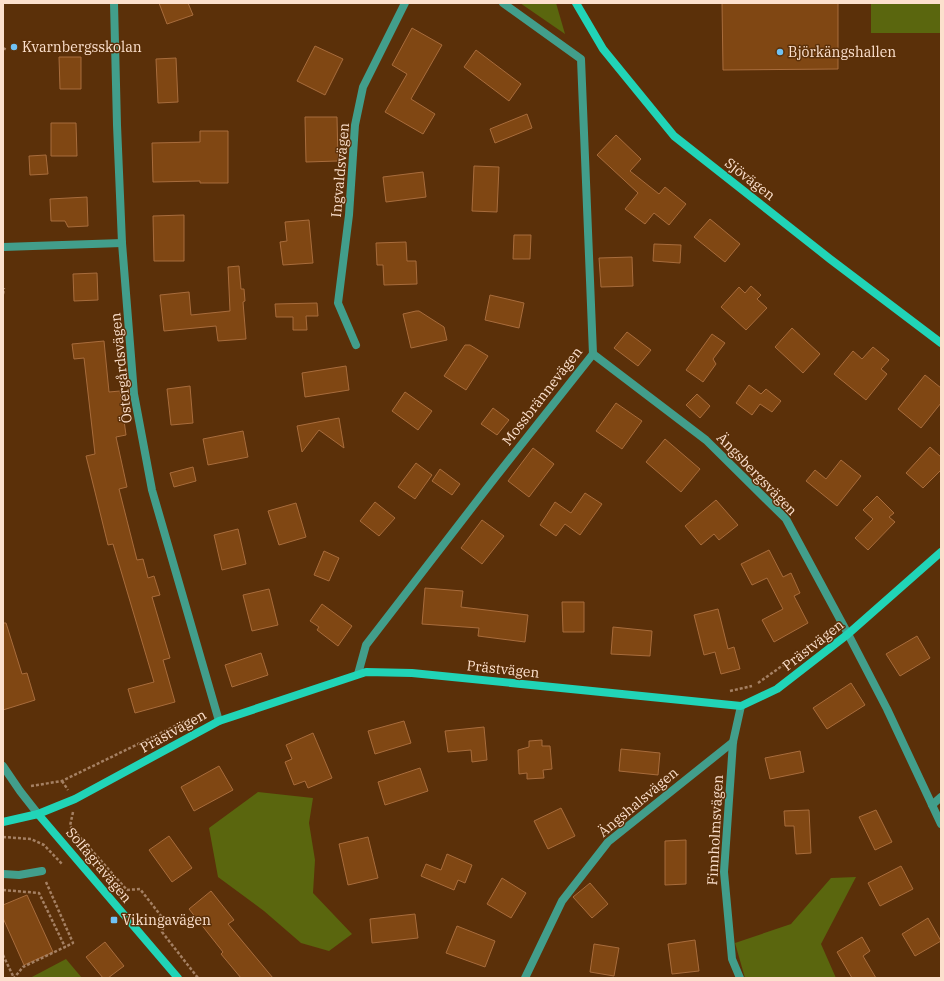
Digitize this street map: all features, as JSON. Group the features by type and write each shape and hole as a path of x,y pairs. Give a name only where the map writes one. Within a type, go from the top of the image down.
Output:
{"street":[{"name":"Östergårdsvägen","path":"114,3 122,243 134,394 152,490 219,721"},
{"name":"Ingvaldsvägen","path":"356,345 338,303 349,215 355,125 363,87 405,3"},
{"name":"Mossbrännevägen","path":"358,674 366,645 593,354 581,59 503,3"},
{"name":"Sjövägen","path":"576,3 603,50 674,136 941,344"},
{"path":"3,247 122,243"},
{"name":"Ängsbergsvägen","path":"593,354 706,440 786,519 887,709 941,824"},
{"name":"Prästvägen","path":"38,814 75,800 219,721 366,672 412,673 741,706 777,689 848,634 941,552"},
{"name":"Finnholmsvägen","path":"740,978 732,959 724,872 733,742 741,706"},
{"name":"Ängshalsvägen","path":"525,978 562,901 608,842 733,742"},
{"path":"3,766 38,814 3,822"},
{"path":"932,806 941,797"},
{"name":"Solfagravägen","path":"38,814 178,978"},
{"path":"3,874 19,875 42,871"}],"path":[{"path":"3,48 7,50"},
{"path":"3,294 4,288"},
{"path":"62,781 75,800 70,826 127,890 140,889 165,921 162,932 198,978"},
{"path":"3,837 31,839 44,845 66,867"},
{"path":"3,955 14,978 23,968 73,943 42,871"},
{"path":"3,890 39,892 65,947"}],"green space":[{"path":"520,3 556,3 565,34"},
{"path":"871,3 941,3 941,33 871,33"},
{"path":"258,792 313,798 309,823 315,860 313,893 352,934 329,951 301,943 264,911 218,877 209,828"},
{"path":"856,877 821,944 836,978 745,978 735,943 791,924 831,878"},
{"path":"66,959 82,978 30,978"}],"building":[{"path":"159,3 188,3 193,15 167,24"},
{"name":"Björkängshallen","path":"722,3 838,3 838,69 723,70"},
{"path":"412,28 442,45 411,99 435,114 423,134 385,112 407,74 392,65"},
{"path":"315,46 343,59 325,95 297,81"},
{"path":"476,50 521,84 509,101 464,67"},
{"path":"59,57 81,57 81,89 60,89"},
{"path":"176,58 178,102 158,103 156,59"},
{"path":"527,114 532,128 495,143 490,129"},
{"path":"305,117 337,117 338,161 306,162"},
{"path":"51,123 76,123 77,156 51,156"},
{"path":"200,131 228,131 228,183 200,183 200,181 153,182 152,143 200,142"},
{"path":"616,135 641,159 630,171 659,194 665,187 686,204 669,225 654,213 645,224 625,209 638,193 597,155"},
{"path":"46,155 48,174 30,175 29,156"},
{"path":"474,166 499,167 497,212 472,211"},
{"path":"423,172 426,197 386,202 383,177"},
{"path":"87,197 88,226 68,227 65,221 51,221 50,199"},
{"path":"184,215 184,261 154,261 153,216"},
{"path":"710,219 740,244 725,262 694,237"},
{"path":"309,220 313,263 283,265 280,242 287,241 285,222"},
{"path":"514,235 531,235 530,259 513,259"},
{"path":"406,242 407,261 416,261 417,284 384,285 383,265 377,265 376,243"},
{"path":"654,244 681,245 680,263 653,261"},
{"path":"632,257 633,286 601,287 599,258"},
{"path":"239,266 241,289 244,289 245,301 243,302 246,339 218,341 216,326 164,331 160,295 189,292 191,315 230,311 228,267"},
{"path":"97,273 98,300 74,301 73,274"},
{"path":"751,286 761,295 757,299 767,308 746,330 721,307 739,287 745,293"},
{"path":"490,295 524,303 519,328 485,320"},
{"path":"317,303 318,316 306,316 307,330 293,330 293,317 276,317 275,304"},
{"path":"419,311 444,327 447,340 411,348 403,314"},
{"path":"792,328 820,354 803,373 775,347"},
{"path":"627,332 651,350 638,366 614,348"},
{"path":"712,334 725,343 713,359 716,364 703,382 686,370"},
{"path":"104,341 109,392 120,391 126,435 116,437 127,487 119,489 137,560 143,559 148,578 154,576 160,595 152,597 170,658 163,660 175,702 135,713 128,689 154,682 113,544 108,545 86,456 95,454 84,358 74,359 72,344"},
{"path":"465,345 470,345 488,356 466,390 444,376"},
{"path":"873,347 889,360 881,369 887,374 866,400 834,374 853,351 862,359"},
{"path":"346,366 349,390 305,397 302,373"},
{"path":"925,375 941,388 941,403 921,428 898,409"},
{"path":"749,385 761,394 766,389 781,401 772,412 760,404 752,415 736,403"},
{"path":"190,386 193,423 171,425 167,389"},
{"path":"405,392 432,411 418,430 392,411"},
{"path":"697,394 710,406 700,418 686,405"},
{"path":"616,403 642,421 622,449 596,431"},
{"path":"493,408 509,420 497,435 481,424"},
{"path":"339,418 344,448 319,430 302,452 297,426"},
{"path":"243,431 248,457 208,465 203,439"},
{"path":"665,439 700,469 681,492 646,462"},
{"path":"930,447 941,457 941,470 923,488 906,473"},
{"path":"533,448 554,464 529,497 508,481"},
{"path":"841,460 861,476 837,506 806,481 815,470 826,479"},
{"path":"416,463 432,475 415,499 398,487"},
{"path":"193,467 196,481 174,487 170,473"},
{"path":"440,469 460,484 452,495 432,481"},
{"path":"585,493 602,504 580,535 565,524 556,536 540,525 555,502 571,513"},
{"path":"877,496 894,513 889,517 895,522 868,550 855,538 873,519 863,510"},
{"path":"716,500 738,525 719,540 714,534 701,545 685,526"},
{"path":"375,502 395,518 379,536 360,521"},
{"path":"296,503 306,537 279,545 268,511"},
{"path":"482,520 504,536 482,564 461,548"},
{"path":"238,529 246,564 222,570 214,535"},
{"path":"769,550 783,577 791,573 800,593 794,596 808,623 774,642 762,620 783,609 767,578 752,585 741,564"},
{"path":"324,551 339,558 329,581 314,575"},
{"path":"425,588 463,591 461,607 528,615 525,642 478,636 479,628 422,624"},
{"path":"269,589 278,625 252,631 243,595"},
{"path":"562,602 584,602 584,632 563,632"},
{"path":"322,604 352,626 338,646 317,630 319,627 310,621"},
{"path":"718,609 728,649 734,647 740,669 721,674 715,652 704,655 694,615"},
{"path":"3,623 6,623 22,674 27,673 35,700 3,710"},
{"path":"613,627 652,631 650,656 611,654"},
{"path":"917,636 930,658 900,676 886,654"},
{"path":"261,653 268,675 232,687 225,665"},
{"path":"851,683 865,705 827,729 813,708"},
{"path":"404,721 411,743 375,754 368,731"},
{"path":"484,727 487,760 472,762 471,750 448,752 445,731"},
{"path":"313,733 332,778 308,788 305,781 294,785 285,762 292,759 286,745"},
{"path":"542,740 542,746 550,746 552,769 543,770 544,778 527,779 527,773 519,774 518,750 529,747 529,741"},
{"path":"621,749 660,753 658,775 619,771"},
{"path":"800,751 804,772 770,779 765,758"},
{"path":"219,766 233,790 194,811 181,787"},
{"path":"420,768 428,791 385,805 378,782"},
{"path":"561,808 575,836 548,849 534,821"},
{"path":"809,810 811,853 796,854 794,826 785,826 784,811"},
{"path":"876,810 892,842 875,850 859,817"},
{"path":"169,836 192,868 172,882 149,850"},
{"path":"368,837 378,878 348,885 339,844"},
{"path":"686,840 686,884 665,885 665,841"},
{"path":"447,854 472,865 465,883 458,880 454,890 421,876 426,864 441,870"},
{"path":"901,866 913,889 880,906 868,883"},
{"path":"502,878 526,893 511,918 487,904"},
{"path":"590,883 608,904 592,918 573,897"},
{"path":"211,891 234,920 228,924 273,978 241,978 221,954 223,952 189,909"},
{"path":"27,895 53,952 24,965 3,918 3,905"},
{"path":"415,914 418,938 372,943 370,919"},
{"path":"928,918 941,941 915,956 902,934"},
{"path":"457,926 495,941 485,967 446,953"},
{"path":"862,937 870,951 863,956 876,978 852,978 837,952"},
{"path":"695,940 699,971 672,974 668,944"},
{"path":"105,942 124,966 108,978 103,978 86,957"},
{"path":"594,944 619,948 614,976 590,972"}],"place":[{"name":"Kvarnbergsskolan","path":"14,47"},
{"name":"Björkängshallen","path":"780,52"},
{"name":"Vikingavägen","path":"114,920"}]}
